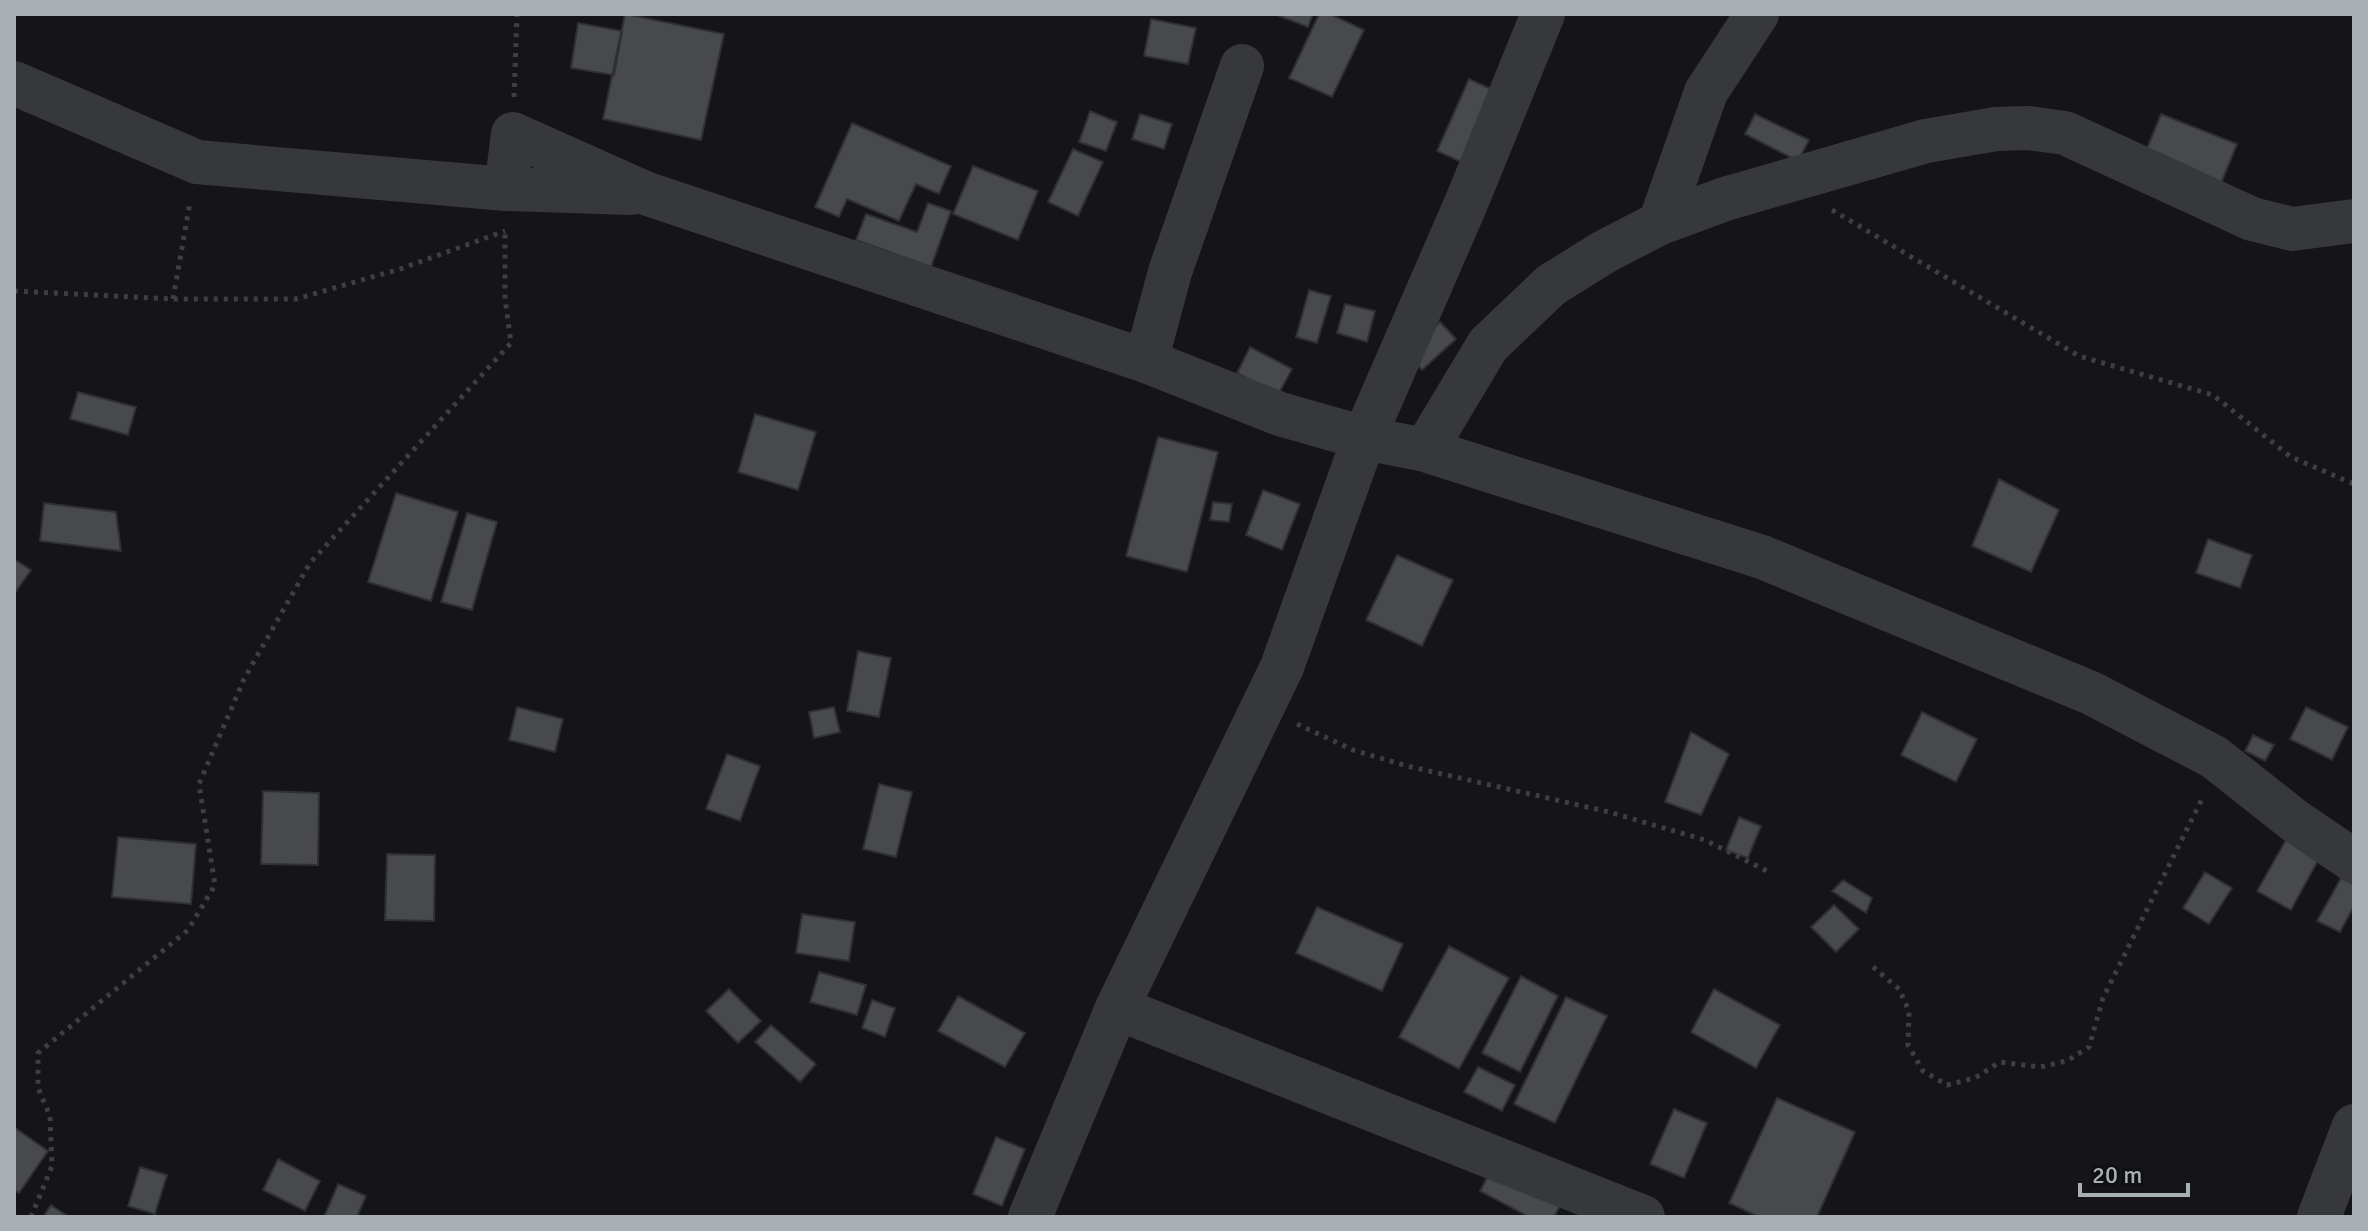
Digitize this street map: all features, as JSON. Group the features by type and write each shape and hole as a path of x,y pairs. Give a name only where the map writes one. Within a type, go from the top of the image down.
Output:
{"street":[{"path":"1030,1217 1117,1008 1282,667 1364,438 1467,201 1543,14"},
{"path":"1660,223 1706,92 1757,14"},
{"path":"1146,361 1170,272 1242,66"},
{"path":"14,83 197,162 506,189 645,193"},
{"path":"1425,450 1488,345 1551,285 1604,252 1660,223 1784,182 1926,141 1996,129 2028,128 2065,133 2252,219 2292,229 2354,221"},
{"path":"506,189 513,134 645,193 1146,361 1280,414 1364,438 1425,450 1762,557 2091,693 2223,764 2295,821 2354,861"},
{"path":"1117,1008 1588,1206 1643,1217"},
{"path":"2319,1217 2354,1126"}],"path":[{"path":"513,134 517,14"},
{"path":"173,299 197,162"},
{"path":"1784,182 2079,356 2213,395 2291,457 2354,484"},
{"path":"31,1217 52,1166 50,1116 38,1088 38,1053 188,930 215,885 199,784 244,679 310,563 511,343 505,299 506,189"},
{"path":"14,291 173,299 296,299 400,269 505,231 562,192"},
{"path":"1260,712 1315,731 1353,750 1407,766 1609,812 1705,840 1767,871"},
{"path":"1873,967 1899,989 1909,1011 1908,1045 1923,1071 1947,1085 1975,1078 2000,1062 2040,1067 2067,1061 2089,1047 2103,998 2191,818 2223,764"}],"building":[{"path":"625,14 724,34 701,140 603,119"},
{"path":"1274,14 1313,14 1308,27"},
{"path":"1319,14 1330,14 1364,30 1332,97 1289,78"},
{"path":"1151,19 1196,28 1188,64 1144,56"},
{"path":"578,23 622,31 614,75 571,68"},
{"path":"1469,79 1509,97 1477,169 1437,151"},
{"path":"1090,111 1117,122 1106,151 1079,142"},
{"path":"1140,114 1172,124 1164,149 1132,139"},
{"path":"1755,114 1809,140 1798,161 1745,134"},
{"path":"2161,114 2237,144 2220,186 2144,156"},
{"path":"852,123 951,166 939,194 916,184 899,221 847,199 839,217 815,207"},
{"path":"1073,149 1103,162 1078,216 1048,202"},
{"path":"973,166 1038,191 1018,240 953,214"},
{"path":"928,203 951,211 931,267 856,240 866,214 917,232"},
{"path":"1309,290 1331,296 1317,343 1296,337"},
{"path":"1345,304 1375,311 1367,342 1337,333"},
{"path":"1440,322 1456,339 1422,370 1405,352"},
{"path":"1250,347 1292,369 1278,395 1237,373"},
{"path":"78,392 136,407 128,435 70,419"},
{"path":"755,414 816,432 798,490 738,472"},
{"path":"1158,437 1218,452 1187,572 1126,556"},
{"path":"1999,479 2059,510 2031,572 1972,546"},
{"path":"1263,490 1300,504 1282,550 1246,535"},
{"path":"396,493 458,512 431,601 368,582"},
{"path":"1213,502 1232,504 1229,522 1210,520"},
{"path":"44,503 116,512 121,551 40,541"},
{"path":"467,513 497,522 472,610 441,602"},
{"path":"2208,539 2252,555 2240,588 2196,573"},
{"path":"1397,555 1453,580 1422,646 1366,620"},
{"path":"14,559 31,570 14,594"},
{"path":"858,651 891,658 879,717 847,711"},
{"path":"517,707 563,719 555,752 509,740"},
{"path":"834,707 840,732 814,738 809,712"},
{"path":"2306,707 2348,727 2332,760 2290,739"},
{"path":"1922,712 1977,739 1956,782 1901,755"},
{"path":"1691,732 1729,754 1701,815 1665,802"},
{"path":"2253,735 2274,745 2265,761 2245,751"},
{"path":"727,754 760,766 740,821 706,809"},
{"path":"879,784 912,792 896,857 863,849"},
{"path":"263,791 319,793 318,865 261,864"},
{"path":"1739,817 1761,826 1748,858 1726,850"},
{"path":"118,837 196,844 191,904 112,897"},
{"path":"2287,838 2320,857 2291,910 2257,891"},
{"path":"387,854 435,855 434,921 385,920"},
{"path":"2205,872 2232,888 2209,924 2183,908"},
{"path":"2341,878 2354,884 2354,906 2340,932 2317,921"},
{"path":"1843,880 1872,898 1866,913 1832,891"},
{"path":"1834,905 1859,929 1836,952 1811,927"},
{"path":"1317,907 1403,944 1382,991 1296,953"},
{"path":"802,914 855,922 849,961 796,953"},
{"path":"1449,946 1509,978 1459,1069 1399,1037"},
{"path":"819,972 866,985 857,1015 810,1002"},
{"path":"1521,976 1558,996 1520,1072 1482,1053"},
{"path":"729,989 761,1021 738,1043 706,1011"},
{"path":"1714,989 1780,1025 1756,1068 1691,1032"},
{"path":"958,996 1025,1033 1005,1067 938,1031"},
{"path":"1566,997 1607,1016 1555,1123 1514,1104"},
{"path":"872,1000 895,1008 885,1037 862,1028"},
{"path":"771,1025 816,1064 800,1082 755,1042"},
{"path":"1478,1067 1515,1085 1502,1111 1464,1092"},
{"path":"1777,1098 1855,1132 1817,1217 1759,1217 1729,1203"},
{"path":"1674,1109 1707,1123 1684,1178 1650,1164"},
{"path":"14,1127 48,1151 19,1193 14,1190"},
{"path":"996,1137 1025,1149 1002,1206 973,1194"},
{"path":"278,1159 320,1181 305,1211 263,1190"},
{"path":"140,1167 167,1175 155,1214 128,1206"},
{"path":"1491,1170 1560,1206 1554,1217 1529,1217 1480,1191"},
{"path":"338,1184 366,1196 357,1217 324,1217"},
{"path":"51,1205 69,1217 43,1217"}]}
